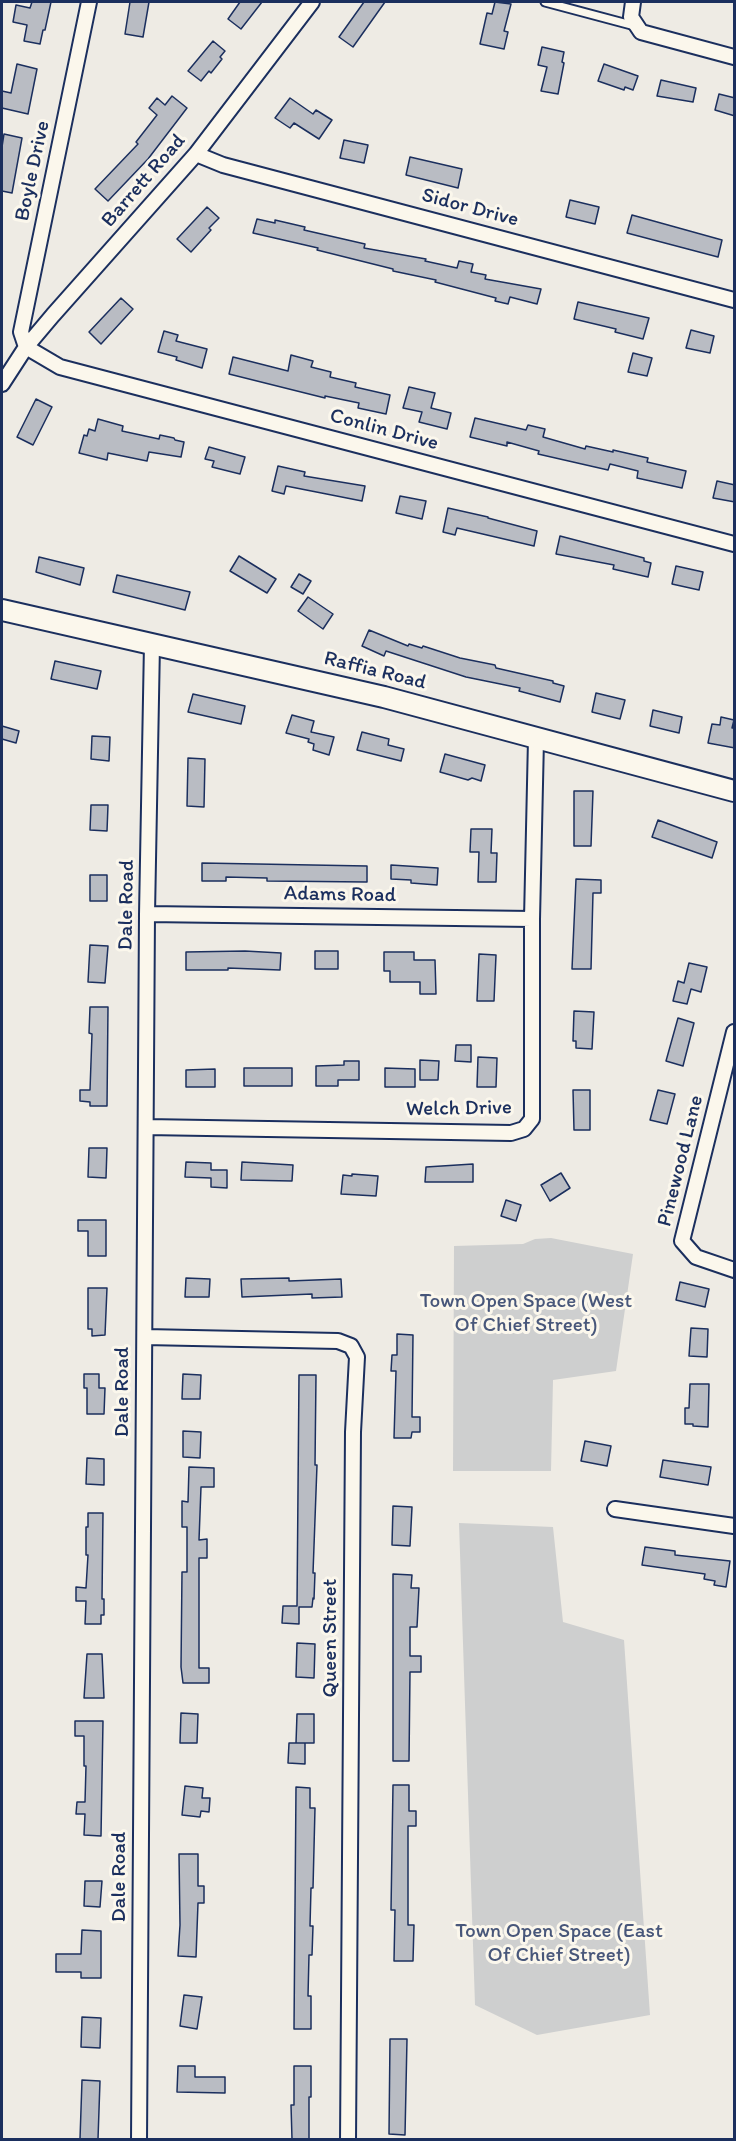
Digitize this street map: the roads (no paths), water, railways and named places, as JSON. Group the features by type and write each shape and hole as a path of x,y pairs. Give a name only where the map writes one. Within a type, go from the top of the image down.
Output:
{"main road":[{"name":"Raffia Road","path":"2,610 384,697 735,791"}],"street":[{"name":"Boyle Drive","path":"26,348 21,332 89,2"},
{"name":"Barrett Road","path":"2,384 26,348 196,154 312,2"},
{"path":"633,2 631,17 641,32 735,57"},
{"name":"Sidor Drive","path":"196,154 223,165 735,300"},
{"name":"Conlin Drive","path":"26,348 60,367 735,544"},
{"name":"Dale Road","path":"139,2139 147,914 152,644"},
{"name":"Welch Drive","path":"146,1127 511,1133 524,1129 532,1119 532,919 536,739"},
{"name":"Adams Road","path":"147,914 532,919"},
{"name":"Pinewood Lane","path":"735,1032 682,1241 696,1257 735,1270"},
{"name":"Queen Street","path":"145,1337 338,1341 351,1346 357,1358 353,1432 348,2139"},
{"path":"615,1509 735,1526"}],"lane":[{"path":"545,2 637,27"}],"park label":[{"name":"Town Open Space (West Of Chief Street)","path":"526,1314"},
{"name":"Town Open Space (East Of Chief Street)","path":"559,1944"}]}
